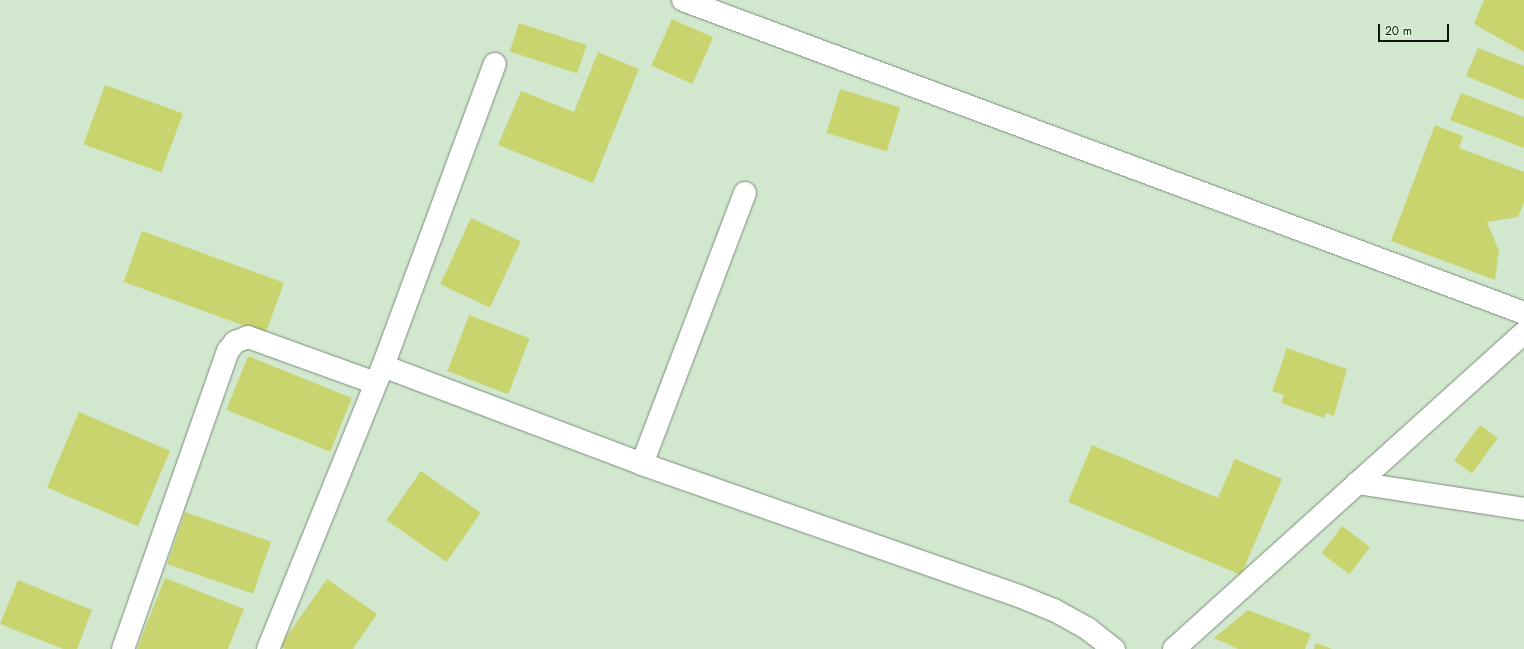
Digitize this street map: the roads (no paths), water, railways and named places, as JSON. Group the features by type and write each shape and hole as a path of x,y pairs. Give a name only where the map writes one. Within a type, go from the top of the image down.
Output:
{"street":[{"path":"683,0 1524,313"},
{"path":"268,649 379,375 495,64"},
{"path":"642,464 745,193"},
{"path":"1174,649 1524,333"},
{"path":"123,649 228,352 235,342 248,337 379,375 642,464 1019,596 1054,610 1088,629 1114,649"},
{"path":"1357,483 1524,509"}]}
